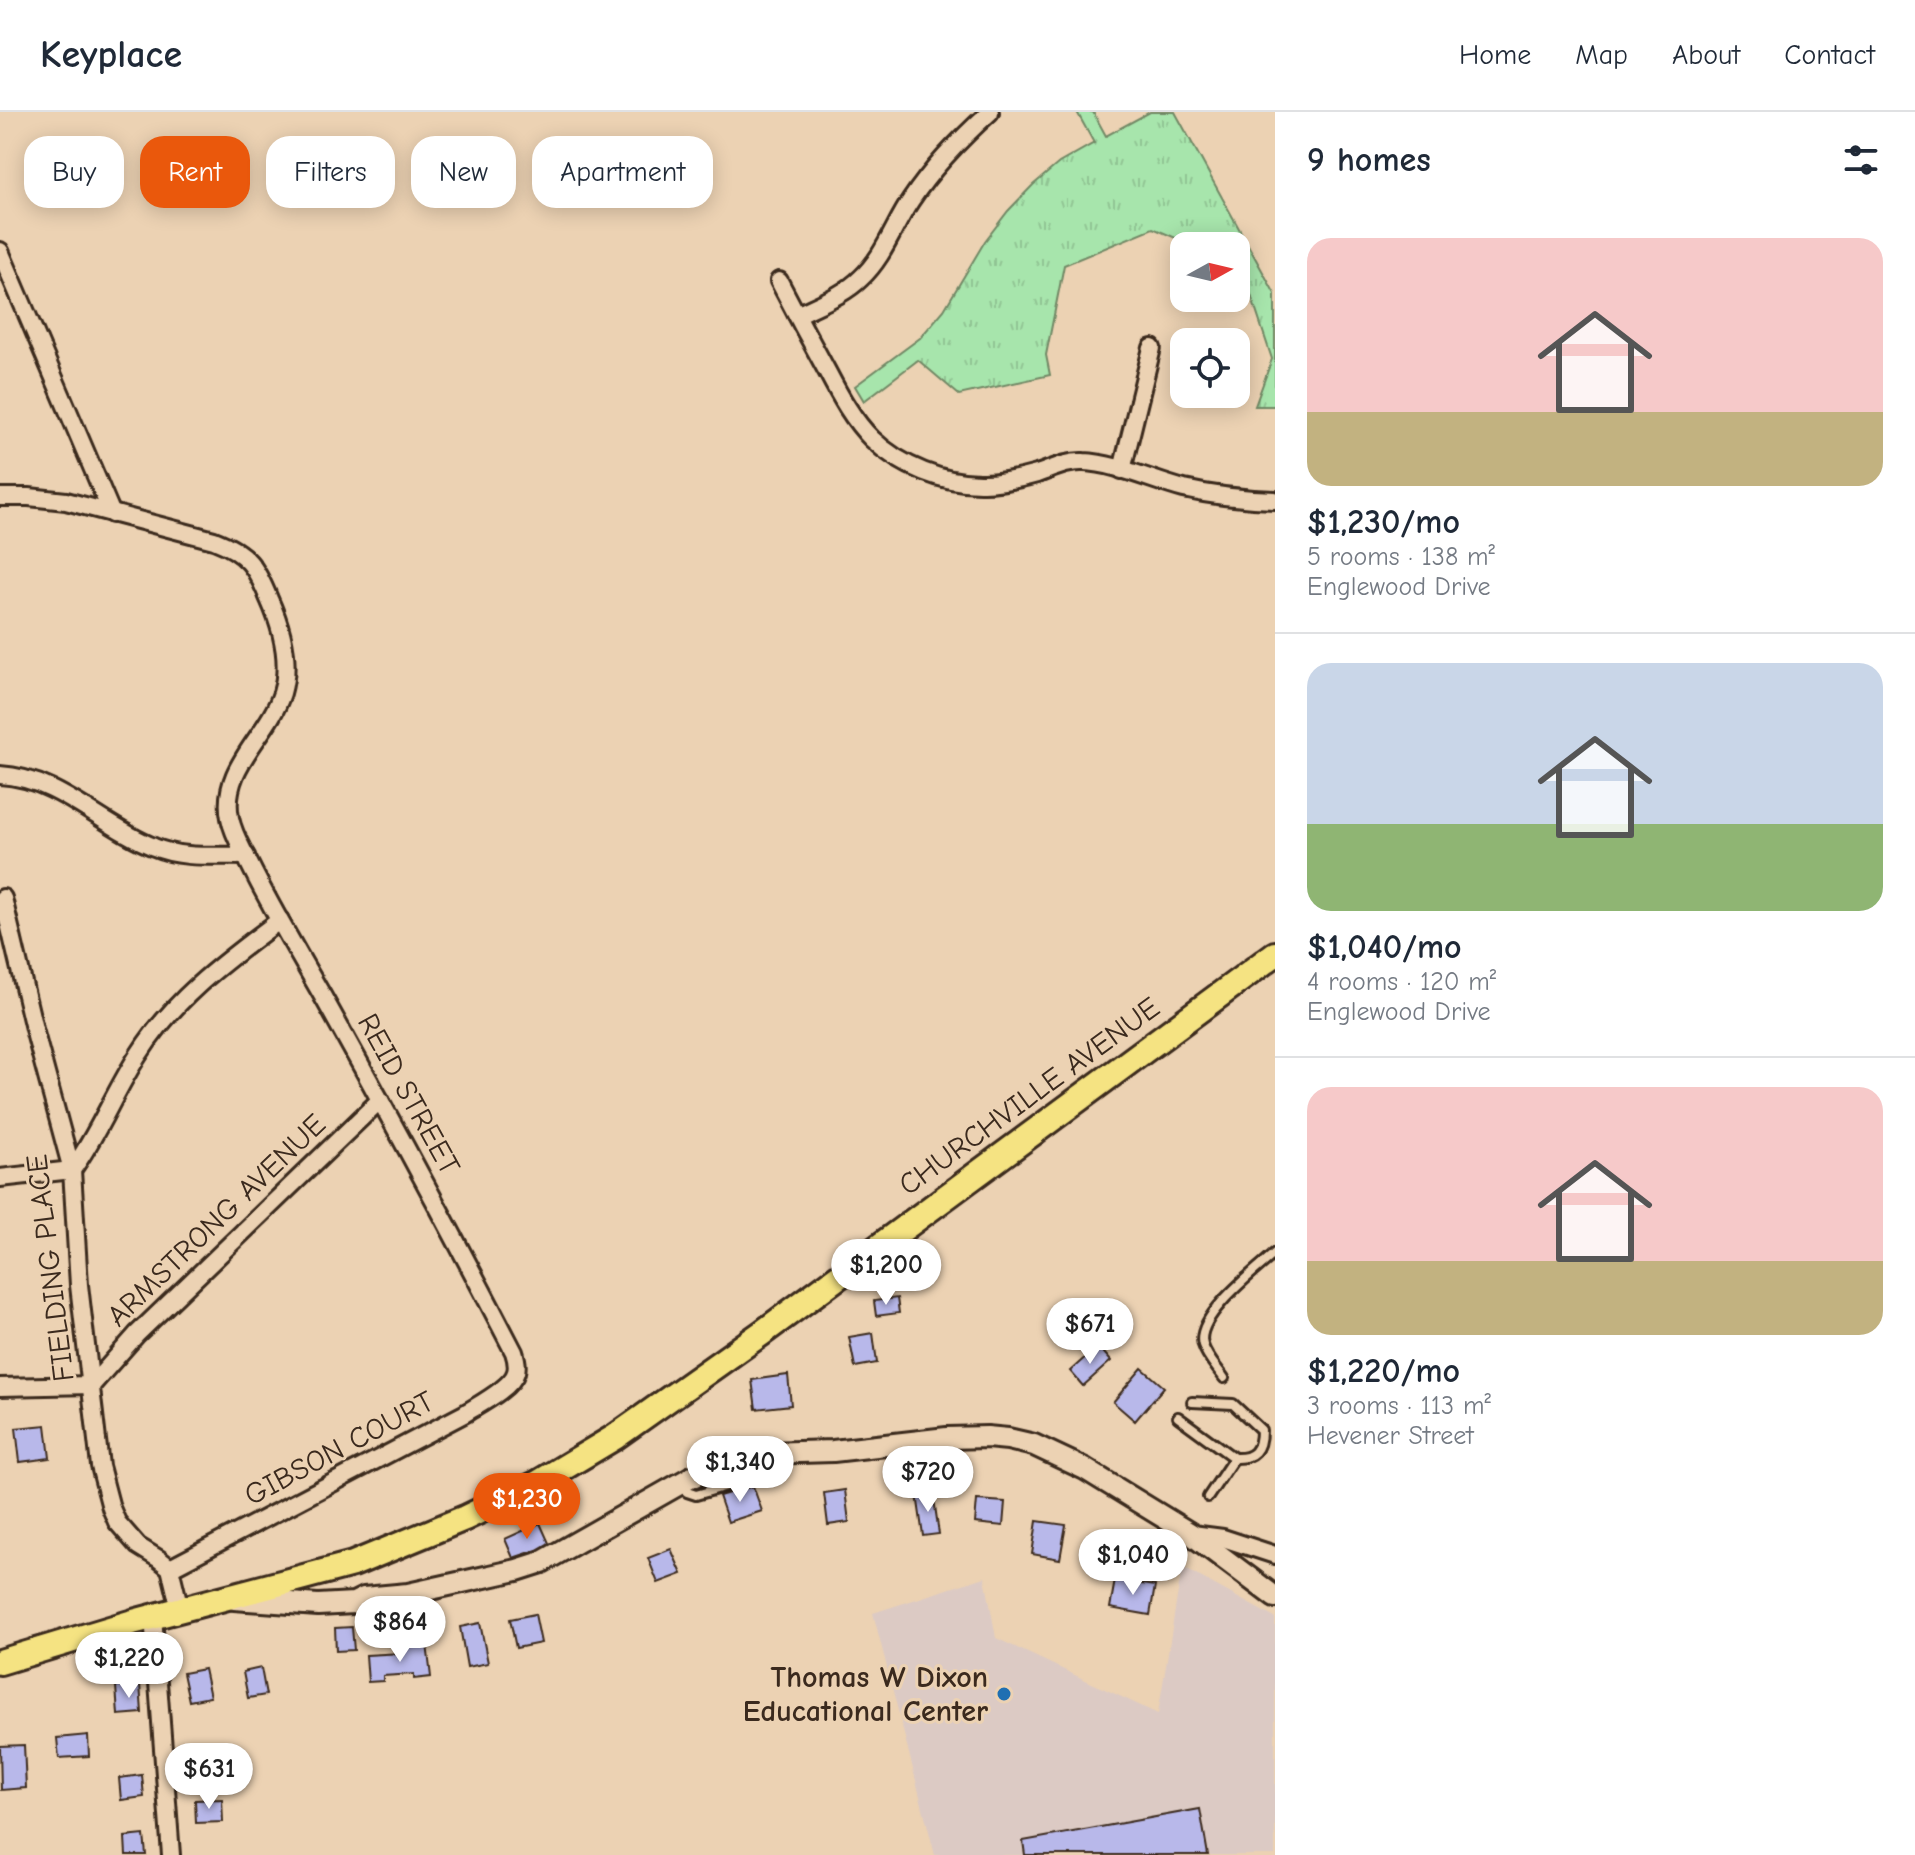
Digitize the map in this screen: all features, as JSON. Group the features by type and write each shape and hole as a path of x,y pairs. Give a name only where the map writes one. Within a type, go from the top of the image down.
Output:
{"main road":[{"name":"CHURCHVILLE AVENUE","path":"0,1662 153,1616 353,1564 465,1518 538,1483 615,1437 787,1315 1275,954"}],"street":[{"path":"797,315 849,289 869,270 927,178 952,148 990,112"},
{"path":"0,251 112,514"},
{"path":"779,281 839,393 860,425 887,451 922,470 944,479 984,483 1017,479 1058,466 1097,463 1185,489 1219,496 1275,500"},
{"path":"1122,470 1152,348"},
{"name":"REID STREET","path":"0,497 58,500 214,540 241,553 253,566 273,607 286,656 284,685 273,713 241,760 232,782 228,800 232,828 380,1100 517,1362"},
{"path":"0,775 23,778 50,787 163,850 246,856"},
{"name":"FIELDING PLACE","path":"3,898 72,1170 79,1285 100,1466 117,1522 138,1546 170,1568"},
{"path":"0,1178 72,1170 88,1148 131,1066 161,1023 212,972 280,920"},
{"name":"ARMSTRONG AVENUE","path":"92,1385 137,1334 380,1100"},
{"name":"GIBSON COURT","path":"170,1568 464,1414 501,1390 515,1376 517,1362"},
{"path":"0,1387 92,1385"},
{"path":"226,1598 318,1605 408,1594 542,1562 679,1485 721,1464 747,1456 833,1451 965,1436 1013,1440 1044,1449 1077,1465 1191,1534 1275,1597"},
{"path":"1191,1534 1223,1538 1275,1555"},
{"path":"353,1564 358,1588 364,1598"},
{"path":"170,1568 180,1609"},
{"path":"153,1616 171,1855"}],"lane":[{"path":"1224,1378 1203,1345 1202,1330 1226,1298 1275,1253"},
{"path":"1178,1417 1234,1458 1244,1458 1254,1453 1261,1443 1261,1430 1233,1404 1192,1402"},
{"path":"1208,1497 1234,1458"}],"shaded area":[{"name":"Thomas W Dixon Educational Center","path":"1182,1567 1275,1618 1275,1855 935,1855 873,1613 985,1577 996,1638 1158,1714"}],"green space":[{"path":"1077,112 1093,112 1106,136 1150,112 1175,112 1241,232 1170,232 1170,235 1153,228 1064,265 1046,355 1050,375 959,395 918,360 864,401 855,386 920,338 944,310 985,241 1008,211 1059,163 1094,143"},
{"path":"1250,248 1275,294 1275,406 1255,406 1272,359 1250,292"}],"building":[{"path":"897,1298 899,1313 876,1316 874,1301"},
{"path":"873,1333 877,1363 855,1367 849,1337"},
{"path":"1098,1346 1111,1361 1083,1386 1070,1371"},
{"path":"1142,1368 1164,1387 1135,1421 1113,1402"},
{"path":"788,1375 791,1405 756,1409 752,1380"},
{"path":"46,1425 50,1458 20,1462 16,1428"},
{"path":"753,1486 762,1511 728,1522 719,1496"},
{"path":"845,1490 849,1522 828,1525 824,1493"},
{"path":"933,1492 939,1534 923,1536 917,1494"},
{"path":"977,1500 1005,1502 1003,1526 975,1523"},
{"path":"1037,1521 1066,1525 1060,1559 1032,1554"},
{"path":"540,1523 549,1543 513,1558 505,1539"},
{"path":"671,1549 682,1574 658,1583 648,1558"},
{"path":"1115,1580 1155,1586 1150,1615 1110,1608"},
{"path":"535,1614 541,1643 516,1648 510,1619"},
{"path":"480,1623 488,1663 467,1667 460,1627"},
{"path":"352,1627 354,1650 336,1651 335,1628"},
{"path":"427,1644 431,1677 414,1679 414,1674 383,1676 383,1681 368,1682 366,1655 402,1653 401,1647"},
{"path":"261,1668 266,1695 248,1698 243,1672"},
{"path":"204,1669 210,1697 189,1701 183,1673"},
{"path":"140,1684 142,1713 118,1715 116,1686"},
{"path":"88,1735 89,1756 59,1758 57,1738"},
{"path":"24,1745 26,1788 1,1790 0,1746"},
{"path":"142,1775 144,1797 121,1800 119,1778"},
{"path":"222,1799 223,1822 196,1823 195,1800"},
{"path":"1200,1809 1208,1855 1025,1855 1023,1841"},
{"path":"144,1835 146,1855 126,1855 125,1837"}],"place":[{"name":"Thomas W Dixon Educational Center","path":"1004,1694"}]}
